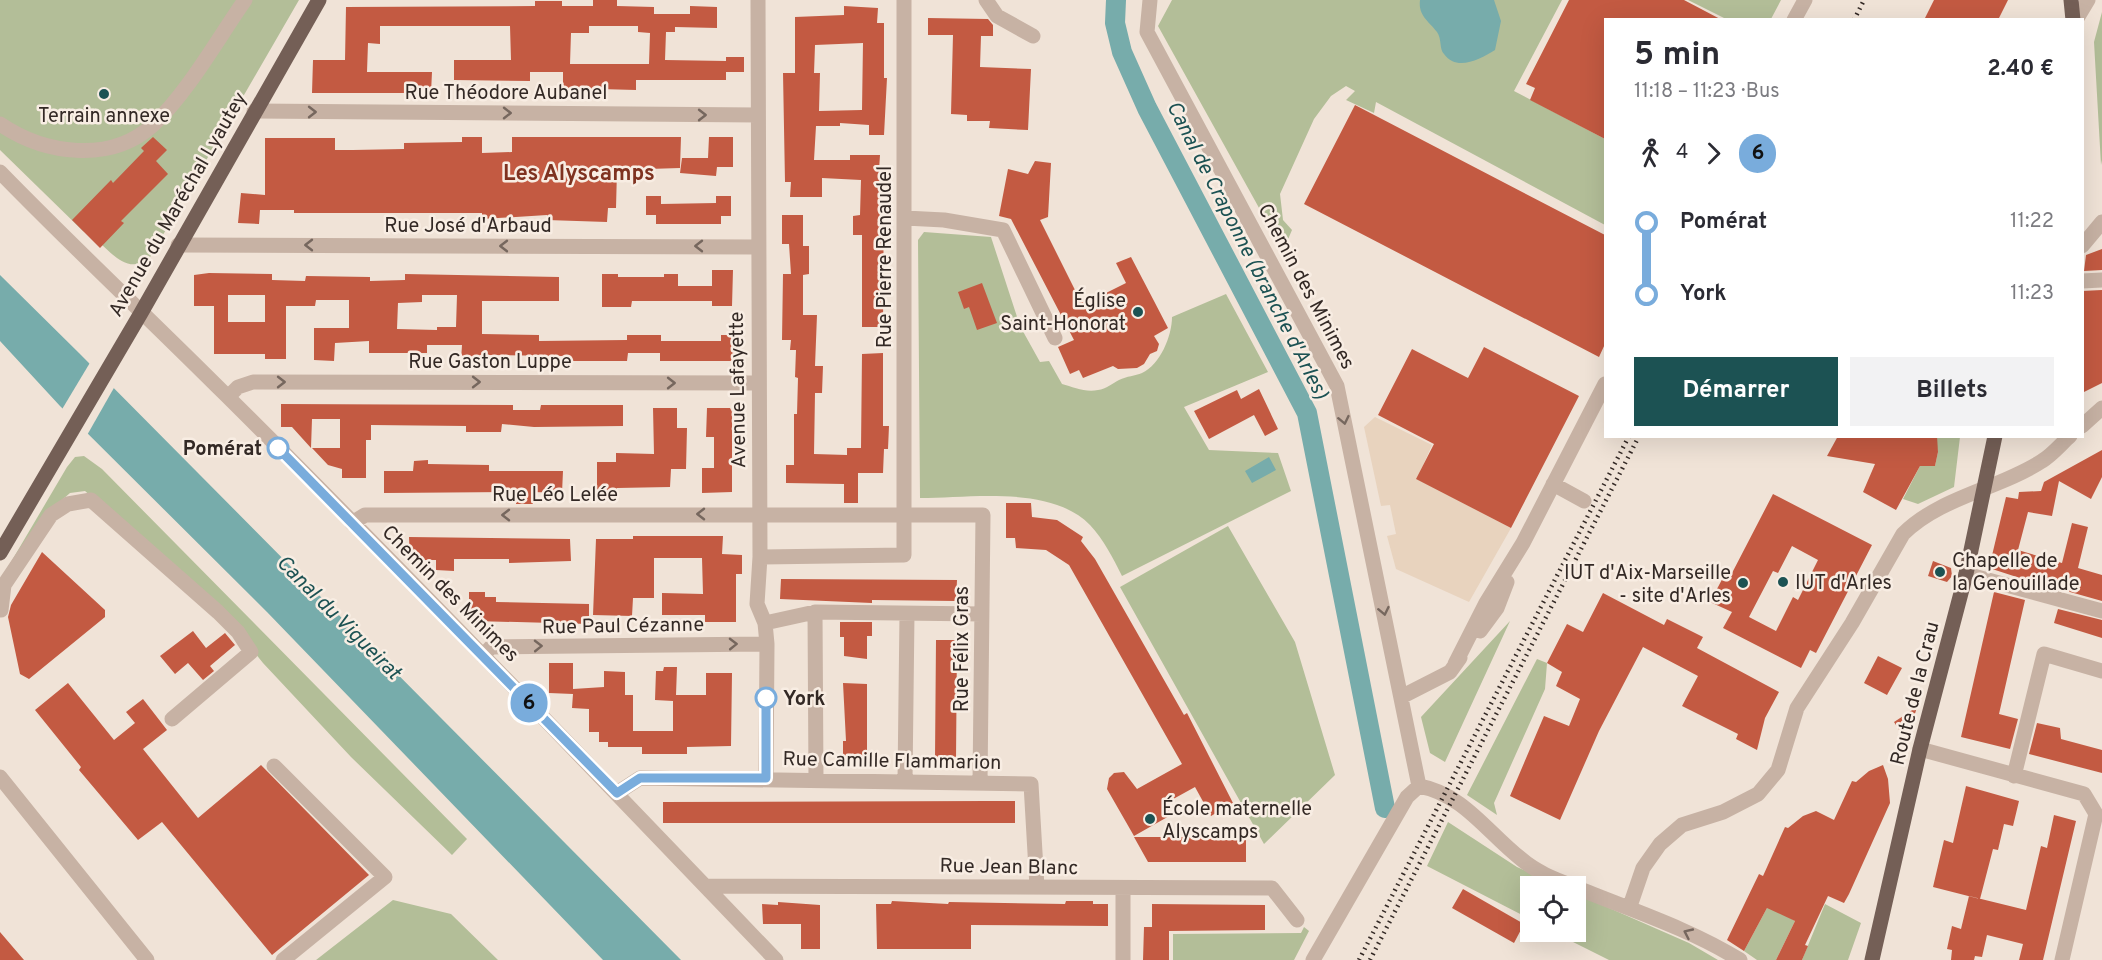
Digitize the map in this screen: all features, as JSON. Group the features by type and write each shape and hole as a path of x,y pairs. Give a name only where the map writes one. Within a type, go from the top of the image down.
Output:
{"main road":[{"name":"Avenue du Maréchal Lyautey","path":"0,553 141,313 319,0"},
{"path":"2071,0 2075,18"},
{"name":"Route de la Crau","path":"1872,960 1920,749 1966,574 1995,438"}],"street":[{"path":"0,124 20,137 65,150 93,151 121,144 151,126 172,104 245,0"},
{"name":"Avenue Lafayette","path":"758,0 757,247 760,557 757,604 765,623 767,644 766,778"},
{"name":"Rue Pierre Renaudel","path":"760,557 904,555 904,0"},
{"path":"986,0 997,15 1032,36"},
{"name":"Chemin des Minimes","path":"1150,0 1147,32 1337,386 1419,786"},
{"path":"1795,18 1805,0"},
{"path":"2076,18 2088,0"},
{"name":"Rue Théodore Aubanel","path":"254,111 758,116"},
{"name":"Chemin des Minimes","path":"0,172 228,396 617,793 776,960"},
{"path":"904,218 944,220 1003,230 1055,338"},
{"path":"2084,244 2102,222"},
{"name":"Rue José d'Arbaud","path":"178,245 757,247"},
{"path":"2084,281 2102,280"},
{"name":"Rue Gaston Luppe","path":"228,396 238,387 253,382 758,383"},
{"path":"1401,697 1450,672 1497,608 1521,546 1604,386"},
{"path":"2084,424 2102,408"},
{"path":"1630,906 1643,868 1660,844 1682,825 1723,812 1758,794 1778,770 1797,708 1852,623 1903,534 1914,522 2043,461 2068,438"},
{"path":"1553,484 1584,501"},
{"path":"1,610 4,585 51,515 68,504 91,500 218,612 238,632 251,652 172,719"},
{"name":"Rue Léo Lelée","path":"352,523 365,516 982,515"},
{"name":"Rue Félix Gras","path":"981,783 982,515"},
{"path":"1966,574 2102,611"},
{"path":"765,623 815,612 982,615"},
{"path":"815,612 816,779"},
{"path":"905,781 907,614"},
{"name":"Rue Paul Cézanne","path":"483,656 491,647 767,644"},
{"path":"2014,776 2044,654 2102,671"},
{"path":"1920,749 2084,794 2096,814 2062,960"},
{"path":"274,766 385,877 284,960"},
{"path":"0,777 147,960"},
{"name":"Rue Camille Flammarion","path":"617,793 640,778 766,778 1031,784 1037,887"},
{"path":"1313,960 1407,797 1419,786 1430,788 1467,808 1518,857 1546,876"},
{"name":"Rue Jean Blanc","path":"705,886 1272,888 1297,920"},
{"path":"1123,889 1123,960"},
{"path":"1586,891 1630,906 1717,946 1740,960"}],"green space":[{"path":"0,0 299,0 149,259 139,264 130,264 114,256 83,231 0,150"},
{"path":"1172,0 1562,0 1514,91 1604,138 1604,224 1376,102 1374,113 1346,100 1355,91 1346,86 1331,96 1314,119 1280,194 1283,220 1292,230 1283,251 1158,26"},
{"path":"1688,0 1781,0 1772,18 1724,18"},
{"path":"2102,12 2102,160 2101,165 2094,42"},
{"path":"924,232 991,237 1020,326 1040,362 1049,361 1062,384 1084,390 1101,389 1148,369 1164,349 1170,333 1172,317 1226,294 1268,372 1184,407 1209,450 1278,453 1291,491 1122,576 1104,543 1090,525 1074,512 1054,504 1009,496 920,498 918,240"},
{"path":"1935,438 1960,438 1954,487 1918,504 1903,499 1920,466 1935,466 1938,452"},
{"path":"84,456 102,469 467,839 452,855 351,757 263,663 213,601 85,491 70,493 55,506 1,579 67,467 75,457"},
{"path":"1228,526 1295,642 1335,775 1264,844 1120,587"},
{"path":"1510,621 1445,762 1430,753 1421,717"},
{"path":"1537,659 1547,663 1545,689 1494,803 1497,815 1467,795"},
{"path":"1448,822 1517,867 1538,876 1520,876 1520,914 1427,866"},
{"path":"1775,893 1788,917 1795,921 1776,960 1757,960 1744,951"},
{"path":"1586,898 1689,943 1718,960 1609,960 1573,942 1586,942"},
{"path":"393,900 451,914 498,960 316,960"},
{"path":"1825,904 1861,923 1848,960 1802,960"},
{"path":"1304,927 1309,931 1294,960 1173,960 1173,934 1301,933"}],"shaded area":[{"path":"1375,417 1432,445 1417,479 1511,528 1469,602 1396,569 1387,536 1396,534 1390,505 1381,506 1364,427"}],"water":[{"path":"1420,0 1494,0 1501,21 1495,50 1469,62 1455,62 1449,59 1442,52 1437,32 1422,14"},
{"name":"Canal du Vigueirat","path":"0,275 681,960 603,960 267,612 60,406 0,341"},
{"path":"1269,457 1276,470 1252,483 1245,471"}],"pier":[{"path":"91,361 115,386 86,437 61,411"}],"building":[{"path":"593,0 617,0 617,6 654,7 654,14 690,14 690,6 717,7 717,28 675,27 675,32 666,32 665,60 726,61 726,57 744,57 744,72 726,72 726,80 636,80 636,90 563,88 563,72 530,72 530,81 454,80 454,60 511,60 510,26 380,26 380,44 368,43 367,72 432,72 431,93 312,93 313,60 345,60 346,7 535,6 535,1 562,1 562,6 593,6","holes":["589,26 638,26 638,32 650,33 649,64 570,64 571,33 589,33"]},
{"path":"1569,0 1684,0 1718,18 1604,18 1604,138 1530,100 1535,88 1526,84"},
{"path":"1934,0 2008,0 1999,18 1925,18"},
{"path":"844,6 878,8 877,23 884,23 884,78 887,78 884,135 869,135 869,125 840,123 840,126 816,126 814,160 850,160 850,155 880,155 879,170 884,171 883,327 862,327 862,235 853,235 853,216 860,215 861,180 822,178 822,197 790,197 791,182 785,182 783,73 795,73 795,17 844,15","holes":["863,43 862,110 819,111 820,73 814,73 815,45"]},
{"path":"928,18 988,19 993,25 993,36 981,36 980,67 1031,69 1028,130 989,128 990,121 967,121 967,115 951,114 953,35 928,35"},
{"path":"1355,105 1604,234 1604,346 1599,357 1304,204"},
{"path":"153,137 167,150 156,161 168,174 121,221 124,223 100,248 72,220 111,180 113,183 144,151 141,148"},
{"path":"462,137 482,137 482,153 512,152 512,137 681,137 680,168 617,170 616,208 608,208 607,222 547,220 547,215 482,219 482,213 294,213 294,210 260,210 259,224 238,223 241,193 265,195 265,138 335,138 335,150 353,150 404,149 404,143 462,142"},
{"path":"709,137 733,137 733,167 717,167 716,176 680,173 682,158 708,158"},
{"path":"1035,161 1051,163 1048,217 1040,220 1080,300 1094,294 1096,298 1126,283 1116,263 1131,257 1168,328 1154,336 1159,344 1157,351 1150,354 1144,364 1137,368 1118,369 1113,366 1083,378 1079,370 1070,374 1058,347 1074,340 1011,219 999,216 1008,169 1028,174"},
{"path":"646,196 661,196 661,204 716,203 716,196 731,196 731,216 721,216 721,224 656,224 656,215 646,215"},
{"path":"782,215 803,215 803,246 809,246 809,274 803,275 803,315 817,315 815,366 823,366 822,393 815,393 814,454 847,455 847,448 861,448 862,354 883,353 883,426 889,426 888,449 884,449 883,473 858,473 858,503 844,503 844,484 786,483 786,465 794,465 794,414 797,414 798,378 795,377 796,350 790,350 791,340 782,340 783,274 791,274 789,244 782,244"},
{"path":"2102,249 2102,270 2084,271 2086,255"},
{"path":"712,270 733,270 732,306 712,306 712,301 632,301 631,307 602,307 602,274 618,274 618,277 664,277 664,274 678,274 678,286 712,286"},
{"path":"209,273 272,274 272,280 305,281 306,276 370,277 370,281 405,280 405,274 559,277 559,301 482,301 482,334 539,335 539,341 627,340 627,335 661,335 661,341 721,341 721,335 736,335 736,361 660,361 660,353 628,353 627,361 562,361 562,356 482,355 482,361 461,361 462,345 427,345 427,353 369,353 369,341 335,343 334,361 314,360 314,328 349,328 349,300 316,300 315,306 286,306 286,359 265,359 265,354 214,354 214,306 194,306 194,275","holes":["228,295 265,295 265,322 228,322","422,295 457,295 456,327 437,327 437,330 397,329 398,303 422,302"]},
{"path":"982,283 997,323 977,330 969,307 964,309 958,292"},
{"path":"2102,290 2102,383 2084,392 2084,291"},
{"path":"1484,347 1579,396 1511,528 1416,479 1434,444 1378,415 1412,349 1468,378"},
{"path":"1259,389 1278,429 1265,436 1254,415 1209,439 1194,411 1237,390 1241,399"},
{"path":"281,404 513,405 513,410 540,410 541,405 623,405 623,426 534,427 502,424 501,432 466,432 466,426 371,425 371,440 366,440 366,478 342,478 342,469 328,465 312,448 340,448 340,419 312,419 311,448 292,427 281,427"},
{"path":"653,408 677,408 677,428 687,428 686,469 671,469 670,487 617,488 616,493 597,493 597,462 616,462 616,453 654,454"},
{"path":"707,408 730,408 732,412 732,492 702,493 702,468 714,468 714,437 706,437"},
{"path":"1837,438 1937,438 1938,452 1935,466 1920,466 1896,510 1863,492 1875,464 1827,456"},
{"path":"2102,450 2102,477 2091,499 2059,481 2052,516 2028,512 2018,550 2062,563 2072,523 2088,527 2078,568 2102,575 2102,601 2063,590 2064,586 2030,576 2029,581 1989,568 2006,497 2018,499 2019,492 2041,491 2044,482"},
{"path":"428,460 428,464 489,465 489,471 563,471 562,493 533,492 533,504 516,504 516,492 384,493 384,471 413,471 414,461"},
{"name":"IUT d'Aix-Marseille - site d'Arles","path":"1773,494 1872,545 1816,653 1810,650 1801,668 1723,628 1732,612 1710,602 1726,572 1731,575","holes":["1792,546 1818,560 1798,600 1793,597 1776,631 1749,617 1773,571 1778,573"]},
{"path":"1006,503 1031,503 1032,517 1057,520 1083,537 1081,541 1095,559 1184,715 1187,713 1233,803 1211,816 1195,787 1166,803 1171,815 1134,836 1107,789 1109,778 1114,773 1124,772 1137,789 1182,764 1069,565 1046,550 1016,548 1015,538 1006,538"},
{"path":"633,536 723,536 722,554 742,555 742,574 736,574 736,622 705,622 705,615 662,615 662,593 703,594 702,558 654,558 654,598 633,598 632,616 593,615 596,539 633,539"},
{"path":"409,537 570,539 571,561 509,563 509,559 454,559 454,571 436,570 436,560 410,560"},
{"path":"42,552 105,610 105,617 29,679 20,674 8,617 11,605"},
{"name":"Chapelle de la Genouillade","path":"1933,561 1951,568 1952,576 1947,582 1928,576"},
{"path":"781,579 957,580 956,601 872,600 872,603 780,599"},
{"path":"469,592 485,592 485,597 496,597 496,602 589,604 589,624 475,621 475,613 469,613"},
{"path":"1994,592 2025,600 1999,714 2018,719 2010,749 1961,737"},
{"path":"1603,593 1664,625 1667,619 1703,637 1697,648 1779,692 1765,718 1757,750 1736,739 1738,734 1682,706 1698,676 1643,647 1599,731 1560,820 1510,796 1544,716 1569,726 1580,699 1556,686 1562,672 1547,663 1567,624 1583,632"},
{"path":"2058,609 2102,620 2102,638 2054,623"},
{"path":"840,622 872,622 872,636 867,636 867,659 844,656 844,637 840,637"},
{"path":"193,631 206,648 225,633 235,645 210,666 214,671 203,680 188,663 175,674 160,656"},
{"path":"936,640 957,640 956,759 935,758"},
{"path":"1878,656 1902,668 1887,695 1864,683"},
{"path":"549,663 573,663 573,689 604,687 604,671 625,672 625,695 633,695 633,731 673,731 673,701 655,700 656,671 663,671 664,667 677,667 676,695 706,695 706,673 732,673 731,746 687,747 687,754 642,754 642,747 608,747 608,742 599,742 599,732 589,732 589,709 572,708 573,694 549,693"},
{"path":"68,683 114,740 135,723 126,712 143,699 167,730 143,749 198,818 261,765 369,875 272,955 162,822 138,840 79,770 81,767 35,710"},
{"path":"843,683 867,684 867,761 843,761 843,741 846,741"},
{"path":"1917,707 1911,727 1907,742 1894,722"},
{"path":"2037,723 2060,728 2061,739 2102,750 2102,773 2029,754"},
{"path":"1883,765 1888,779 1890,803 1844,903 1828,896 1805,945 1808,946 1802,960 1776,960 1795,921 1767,908 1744,951 1727,940 1759,874 1763,876 1785,827 1788,828 1803,816 1816,811 1834,820 1852,781 1856,782 1869,771"},
{"path":"1966,786 2019,801 2013,826 2004,824 1998,850 1993,849 1980,899 1933,887 1944,840 1953,843"},
{"path":"1015,801 1015,823 663,823 663,802"},
{"path":"2054,815 2076,821 2043,960 2019,960 2023,944 1987,935 1982,957 1975,956 1974,960 1951,960 1952,950 1947,949 1952,926 1961,929 1969,896 2026,910 2041,846 2047,848"},
{"path":"1134,837 1246,837 1246,862 1148,862"},
{"path":"1463,889 1520,922 1520,932 1514,943 1452,908"},
{"path":"892,901 948,904 949,902 1065,904 1066,901 1093,901 1093,904 1108,904 1108,926 971,925 971,949 877,949 876,904 891,904"},
{"path":"778,902 820,905 820,949 801,949 801,924 763,924 762,904 778,905"},
{"path":"1152,904 1265,905 1265,930 1169,931 1169,960 1143,960 1144,927 1152,927"},
{"path":"0,932 24,960 0,960"}],"waterway":[{"name":"Canal de Craponne (branche d'Arles)","path":"1116,0 1115,23 1122,52 1147,108 1307,413 1385,808"}],"railway":[{"path":"1855,18 1864,0"},
{"path":"1359,960 1628,438"},
{"path":"1370,960 1638,438"}],"bus line":[{"name":"6","path":"278,448 617,793 640,778 766,778 766,698"}],"place":[{"name":"Terrain annexe","path":"104,94"},
{"name":"Église Saint-Honorat","path":"1138,312"},
{"name":"Pomérat","path":"278,448"},
{"name":"Chapelle de la Genouillade","path":"1940,572"},
{"name":"IUT d'Arles","path":"1783,582"},
{"name":"IUT d'Aix-Marseille - site d'Arles","path":"1743,583"},
{"name":"York","path":"766,698"},
{"name":"École maternelle Alyscamps","path":"1150,819"}],"district":[{"name":"Les Alyscamps","path":"579,172"}]}
